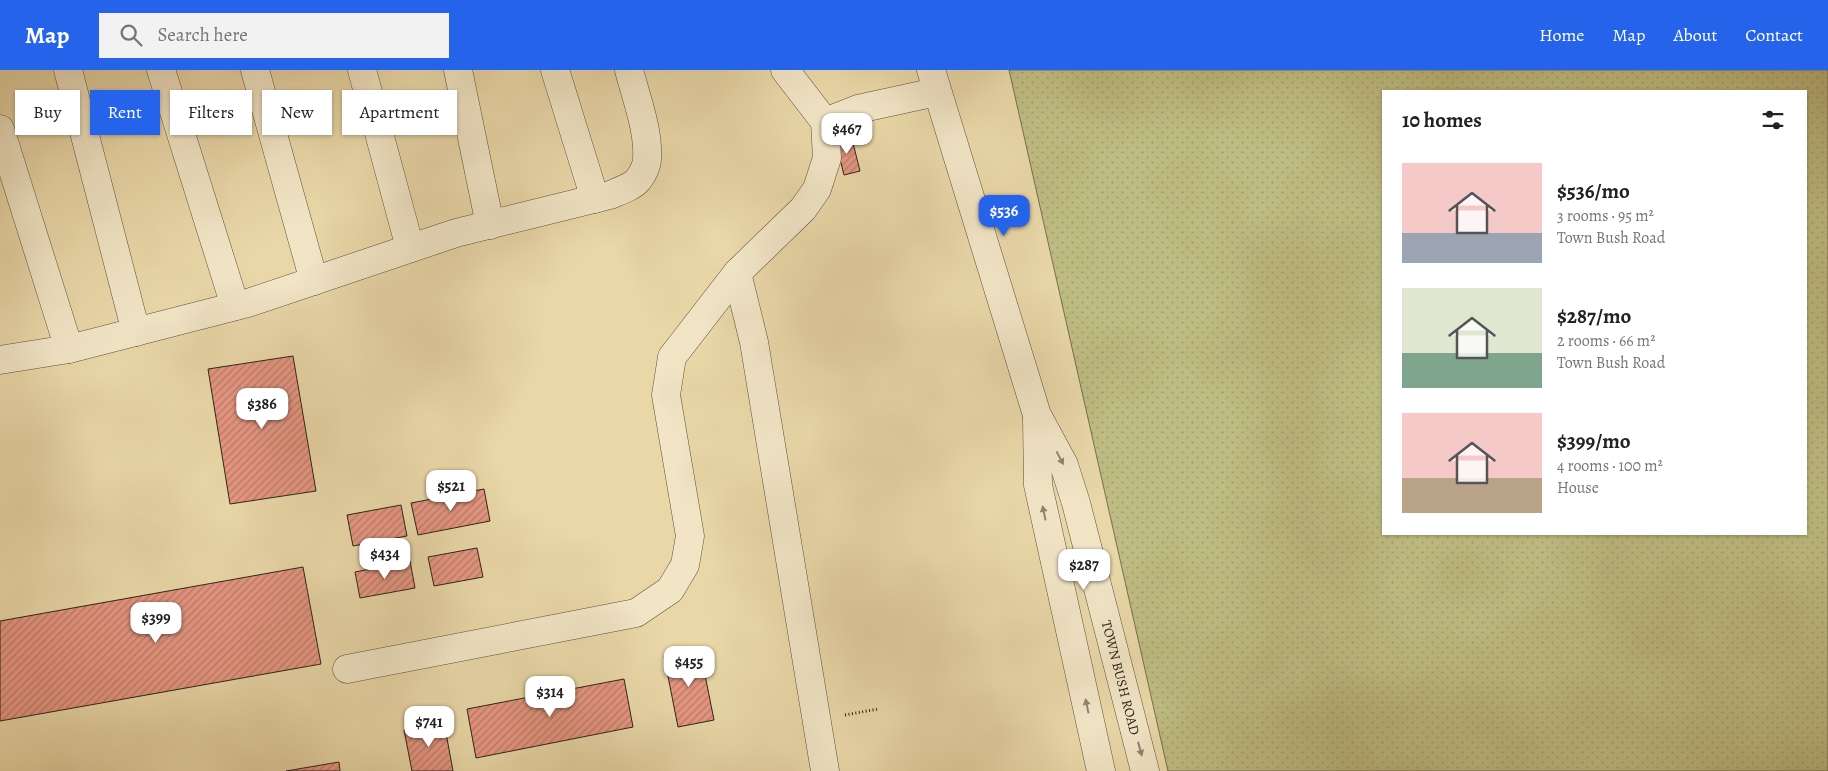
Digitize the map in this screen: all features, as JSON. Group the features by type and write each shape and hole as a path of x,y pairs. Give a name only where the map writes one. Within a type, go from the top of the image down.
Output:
{"street":[{"path":"68,70 136,332"},
{"path":"161,70 235,306"},
{"path":"255,70 314,281"},
{"path":"362,70 410,248"},
{"path":"458,70 490,225"},
{"path":"555,70 595,199"},
{"path":"0,360 69,349 235,306 456,233 610,195 637,182 648,160 644,128 629,70"},
{"path":"347,669 636,613 670,590 685,565 690,536 666,395 672,357 737,273 803,209 817,189 827,158 825,122 785,70"},
{"path":"825,122 934,81"},
{"name":"TOWN BUSH ROAD","path":"934,81 1037,415 1064,465 1076,503 1145,771"},
{"path":"0,129 69,349"},
{"path":"737,273 754,342 825,771"},
{"name":"TOWN BUSH ROAD","path":"1037,415 1038,485 1101,771"}],"shaded area":[{"path":"1009,70 1828,70 1828,771 1168,771"}],"building":[{"path":"851,135 860,171 844,175 835,139"},
{"path":"293,356 316,491 230,504 208,369"},
{"path":"484,489 490,521 418,535 411,503"},
{"path":"401,505 407,536 353,546 347,515"},
{"path":"477,548 483,577 434,586 428,557"},
{"path":"410,561 415,588 360,598 355,572"},
{"path":"303,567 321,664 0,721 0,621"},
{"path":"700,650 714,720 678,727 664,656"},
{"path":"624,679 633,727 476,758 467,709"},
{"path":"444,722 453,771 412,771 404,730"},
{"path":"339,762 340,771 286,771"}]}
